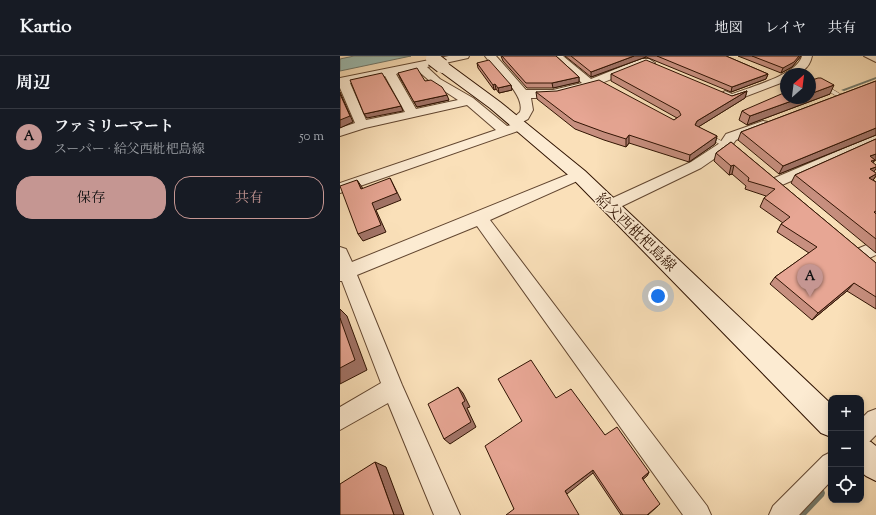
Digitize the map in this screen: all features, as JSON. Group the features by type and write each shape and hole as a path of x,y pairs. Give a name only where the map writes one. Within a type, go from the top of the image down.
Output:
{"main road":[{"name":"給父西枇杷島線","path":"434,59 513,126 579,176 828,420"},
{"path":"864,455 876,466"}],"street":[{"path":"362,125 342,82 464,56"},
{"path":"340,188 513,126 526,114 528,110 528,102 523,94 490,56"},
{"path":"557,56 594,82 612,88"},
{"path":"868,56 876,59"},
{"path":"799,68 805,64 804,57"},
{"path":"523,94 556,93 594,82 641,58 658,61"},
{"path":"419,66 436,81 513,126"},
{"path":"389,72 412,113"},
{"path":"765,73 780,77"},
{"path":"717,92 731,98 780,79"},
{"path":"825,101 854,90"},
{"path":"340,132 362,125 469,101"},
{"path":"609,206 702,161 727,143 731,137 775,120"},
{"path":"776,182 876,139"},
{"path":"727,143 741,152"},
{"path":"447,515 342,267 480,218 579,176"},
{"path":"480,218 698,515"},
{"path":"864,248 876,265"},
{"path":"340,419 393,388"},
{"path":"864,431 876,420"},
{"path":"782,515 828,467"}],"lane":[{"path":"816,82 840,96"},
{"path":"698,130 727,143"}],"water":[{"path":"354,56 411,56 340,71 340,59"}],"building":[{"path":"502,56 556,56 579,77 552,83 526,83"},
{"path":"571,56 634,56 591,72"},
{"path":"657,56 726,56 768,74 732,87"},
{"path":"752,56 799,56 794,62 783,68"},
{"path":"489,60 511,85 498,88 495,84 493,85 477,63"},
{"path":"646,60 732,96 747,91 697,121 695,125 717,136 690,155 629,135 626,139 574,121 536,92 557,91 599,80 674,120 681,115 679,111 611,74"},
{"path":"417,68 425,81 431,80 442,87 447,95 414,102 398,73"},
{"path":"382,73 401,106 364,114 350,80"},
{"path":"821,78 834,85 816,92 816,79"},
{"path":"876,81 876,128 783,166 741,132 816,104"},
{"path":"340,94 350,116 340,120"},
{"path":"780,95 780,104 783,104 750,116 742,111"},
{"path":"876,139 876,154 870,156 875,160 871,161 876,165 876,167 870,169 876,174 869,178 876,182 876,211 874,212 876,214 876,239 795,175"},
{"path":"731,142 876,263 876,297 854,283 818,313 775,277 817,247 781,224 790,217 764,198 775,189 748,181 749,178 734,165 731,166 716,153"},
{"path":"390,178 397,193 372,203 381,225 358,234 340,186 357,180 361,189"},
{"path":"340,318 355,360 340,368"},
{"path":"531,360 556,398 571,389 605,435 617,427 649,472 642,478 660,504 647,515 623,515 593,470 565,491 579,515 506,515 514,509 485,446 522,421 498,379"},
{"path":"458,387 465,401 462,403 471,422 444,439 428,404"},
{"path":"375,462 394,515 340,515 340,484"}],"waterway":[{"path":"843,90 876,78"},
{"path":"801,515 821,493"}],"place":[{"name":"ファミリーマート","path":"810,297"}]}
